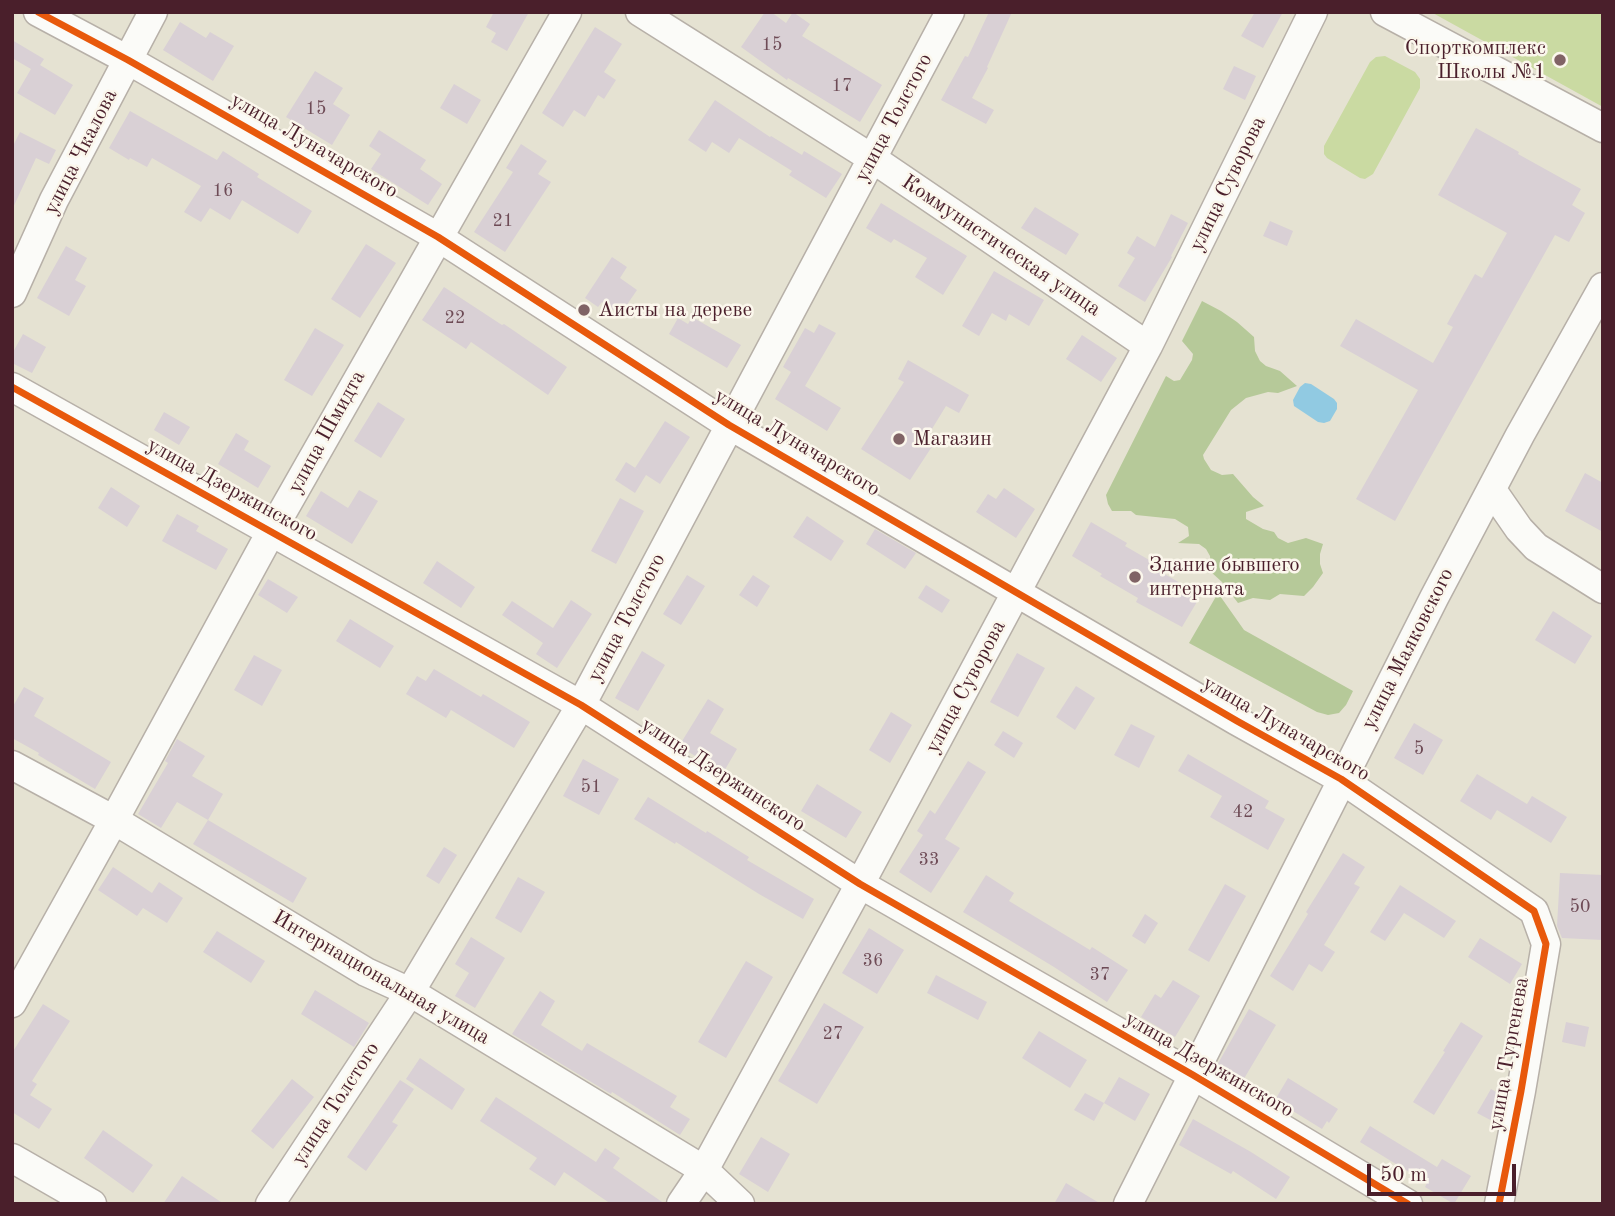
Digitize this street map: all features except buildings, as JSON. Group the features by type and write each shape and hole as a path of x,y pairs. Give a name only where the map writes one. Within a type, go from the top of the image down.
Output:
{"street":[{"name":"улица Луначарского","path":"38,12 128,60 438,237 729,425 1341,779 1534,911"},
{"name":"улица Чкалова","path":"12,293 54,200 153,12"},
{"name":"улица Шмидта","path":"12,1003 271,532 567,12"},
{"name":"Коммунистическая улица","path":"640,12 873,159 1148,346"},
{"name":"улица Толстого","path":"270,1204 410,992 581,705 950,12"},
{"name":"улица Суворова","path":"681,1204 704,1170 860,884 1148,346 1312,12"},
{"path":"1385,12 1603,128"},
{"name":"улица Маяковского","path":"1128,1204 1434,598 1520,435 1603,287"},
{"name":"улица Дзержинского","path":"12,387 581,705 860,884 1193,1075 1408,1204"},
{"path":"1492,490 1519,529 1536,547 1603,589"},
{"name":"Интернациональная улица","path":"12,765 114,820 366,972 410,992 704,1170 740,1204"},
{"name":"улица Тургенева","path":"1499,1204 1546,944 1534,911"},
{"path":"12,1158 92,1204"}],"green space":[{"name":"Спорткомплекс Школы №1","path":"1431,12 1603,12 1603,107"},
{"path":"1385,56 1415,72 1420,79 1420,88 1373,174 1365,179 1327,158 1324,146 1370,62 1376,57"},
{"path":"1202,301 1237,322 1254,337 1255,351 1260,361 1280,371 1297,386 1278,393 1268,392 1246,398 1231,410 1203,455 1211,470 1222,475 1233,474 1264,506 1246,512 1246,519 1274,532 1278,538 1288,543 1306,538 1323,544 1320,564 1323,573 1304,596 1280,594 1270,600 1253,598 1238,603 1211,572 1210,556 1206,549 1199,544 1178,543 1189,536 1188,527 1175,519 1136,515 1131,511 1112,511 1108,504 1106,495 1166,376 1174,381 1180,380 1192,360 1193,354 1182,341"},
{"path":"1218,593 1244,630 1353,691 1339,713 1328,715 1317,712 1189,643"}],"water":[{"path":"1305,383 1311,384 1337,403 1337,409 1330,421 1318,422 1294,406 1293,400"}],"cycle path":[{"path":"38,12 128,60 438,237 729,425 1341,779 1534,911 1546,944 1499,1204"},
{"path":"12,387 581,705 860,884 1193,1075 1408,1204"}],"place":[{"name":"Спорткомплекс Школы №1","path":"1560,60"},
{"name":"Аисты на дереве","path":"584,310"},
{"name":"Магазин","path":"899,439"},
{"name":"Здание бывшего интерната","path":"1135,577"}]}
